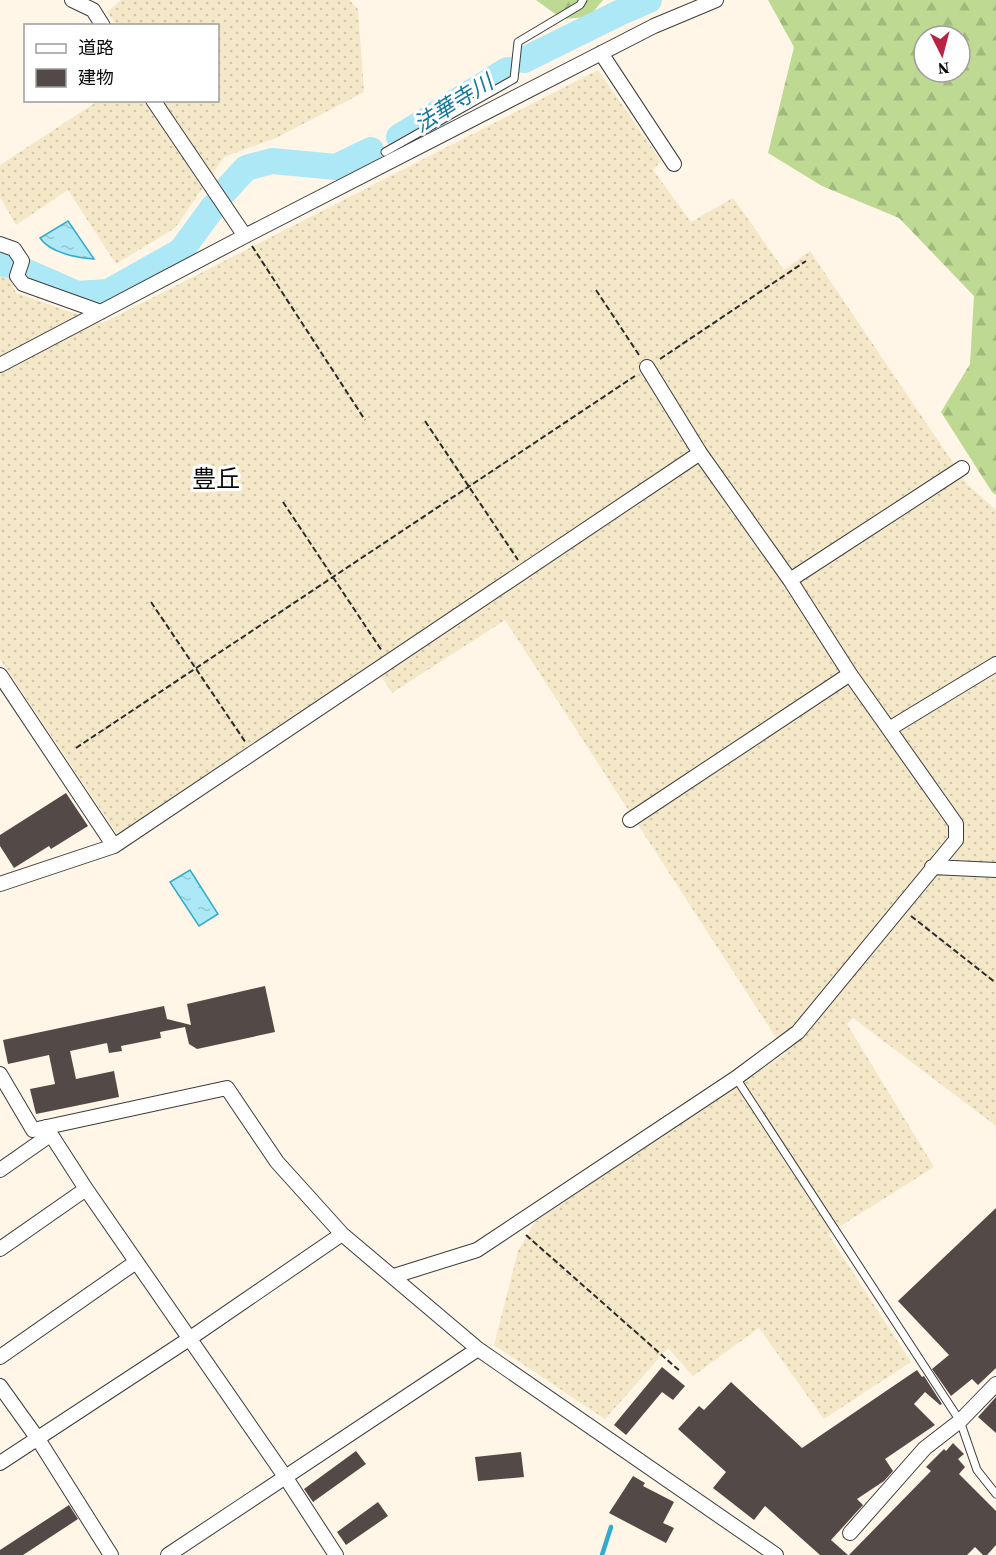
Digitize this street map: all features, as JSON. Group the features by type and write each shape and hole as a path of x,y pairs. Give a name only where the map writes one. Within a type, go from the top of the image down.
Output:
{"street":[{"path":"72,0 93,10 102,24"},
{"path":"0,365 601,53 654,26 716,0"},
{"path":"601,53 674,164"},
{"path":"154,102 245,236"},
{"path":"0,244 14,249 22,261 17,276 23,284 102,312"},
{"path":"394,1276 477,1250 736,1078 798,1032 956,840 956,824 850,674 790,580 700,453 647,368"},
{"path":"0,884 114,846 700,453"},
{"path":"790,580 962,468"},
{"path":"889,729 996,663"},
{"path":"630,820 850,674"},
{"path":"0,675 114,846"},
{"path":"932,867 996,870"},
{"path":"0,1074 33,1130 48,1131 227,1088 277,1162 342,1234 478,1349 776,1555"},
{"path":"0,1170 48,1131"},
{"path":"48,1131 86,1190 286,1478 336,1555"},
{"path":"0,1249 86,1190"},
{"path":"0,1463 189,1339 342,1234"},
{"path":"0,1357 136,1262"},
{"path":"168,1555 478,1349"},
{"path":"849,1533 925,1448 960,1421 996,1384"},
{"path":"0,1386 38,1439 111,1555"}],"lane":[{"path":"386,152 514,79 518,42 580,5 583,0"},
{"path":"736,1078 960,1421 976,1470 996,1494"}],"path":[{"path":"245,236 365,420"},
{"path":"76,748 806,261"},
{"path":"596,290 647,368"},
{"path":"425,421 524,570"},
{"path":"283,502 389,661"},
{"path":"151,602 253,753"},
{"path":"900,907 996,983"},
{"path":"514,1225 681,1372"}],"shaded area":[{"path":"121,0 349,0 358,9 364,92 276,138 224,157 175,228 116,264 68,190 16,225 0,197 0,165 96,102 219,102 219,24 115,24 107,12"},
{"path":"598,70 661,161 653,170 691,222 733,198 784,270 810,251 968,485 996,510 996,1126 853,1018 847,1024 934,1167 828,1234 911,1362 824,1419 759,1328 693,1376 668,1348 605,1419 494,1345 518,1251 535,1222 786,1053 505,620 392,693 374,665 117,834 0,659 0,275 10,279 16,293 103,323"}],"green space":[{"path":"536,0 603,0 589,17 562,19"},
{"path":"768,0 996,0 996,495 941,412 970,364 974,296 899,218 822,186 768,153 794,47"}],"water":[{"path":"68,221 94,259 57,251 40,238"},
{"path":"190,870 218,914 199,926 170,882"}],"building":[{"path":"66,793 88,826 51,849 49,846 14,868 0,846 0,835"},
{"path":"265,986 275,1032 197,1049 189,1044 185,1027 160,1032 161,1038 121,1046 122,1051 109,1053 107,1043 70,1051 76,1079 114,1071 119,1097 36,1114 30,1089 55,1084 49,1055 8,1064 3,1040 164,1006 167,1019 191,1025 187,1004"},
{"path":"996,1208 996,1368 978,1385 972,1379 951,1396 932,1369 949,1355 898,1301"},
{"path":"662,1367 685,1386 673,1400 662,1392 626,1435 614,1425"},
{"path":"917,1370 922,1377 924,1376 942,1404 940,1405 925,1392 914,1404 935,1425 885,1459 893,1471 884,1481 857,1499 863,1505 831,1540 848,1555 820,1555 765,1506 754,1520 713,1488 726,1472 678,1429 699,1406 704,1410 731,1382 802,1448"},
{"path":"996,1397 996,1433 978,1417"},
{"path":"953,1443 964,1454 958,1459 965,1467 959,1474 996,1511 996,1545 987,1555 983,1555 975,1547 967,1555 849,1555 931,1471 926,1467"},
{"path":"356,1451 366,1464 313,1502 304,1489"},
{"path":"521,1452 524,1477 478,1481 475,1457"},
{"path":"633,1476 645,1483 643,1486 674,1502 663,1523 674,1528 666,1543 609,1513"},
{"path":"378,1502 388,1516 346,1545 337,1532"},
{"path":"69,1505 78,1519 23,1555 0,1555 0,1550"}],"waterway":[{"name":"法華寺川","path":"524,60 649,0"},
{"name":"法華寺川","path":"399,137 507,70"},
{"name":"法華寺川","path":"225,191 246,168 272,161 336,167 371,150"},
{"name":"法華寺川","path":"27,272 77,294 108,292 181,251 214,206"},
{"name":"法華寺川","path":"0,263 10,265"},
{"path":"602,1555 611,1527"}],"district":[{"name":"豊丘","path":"216,479"}]}
